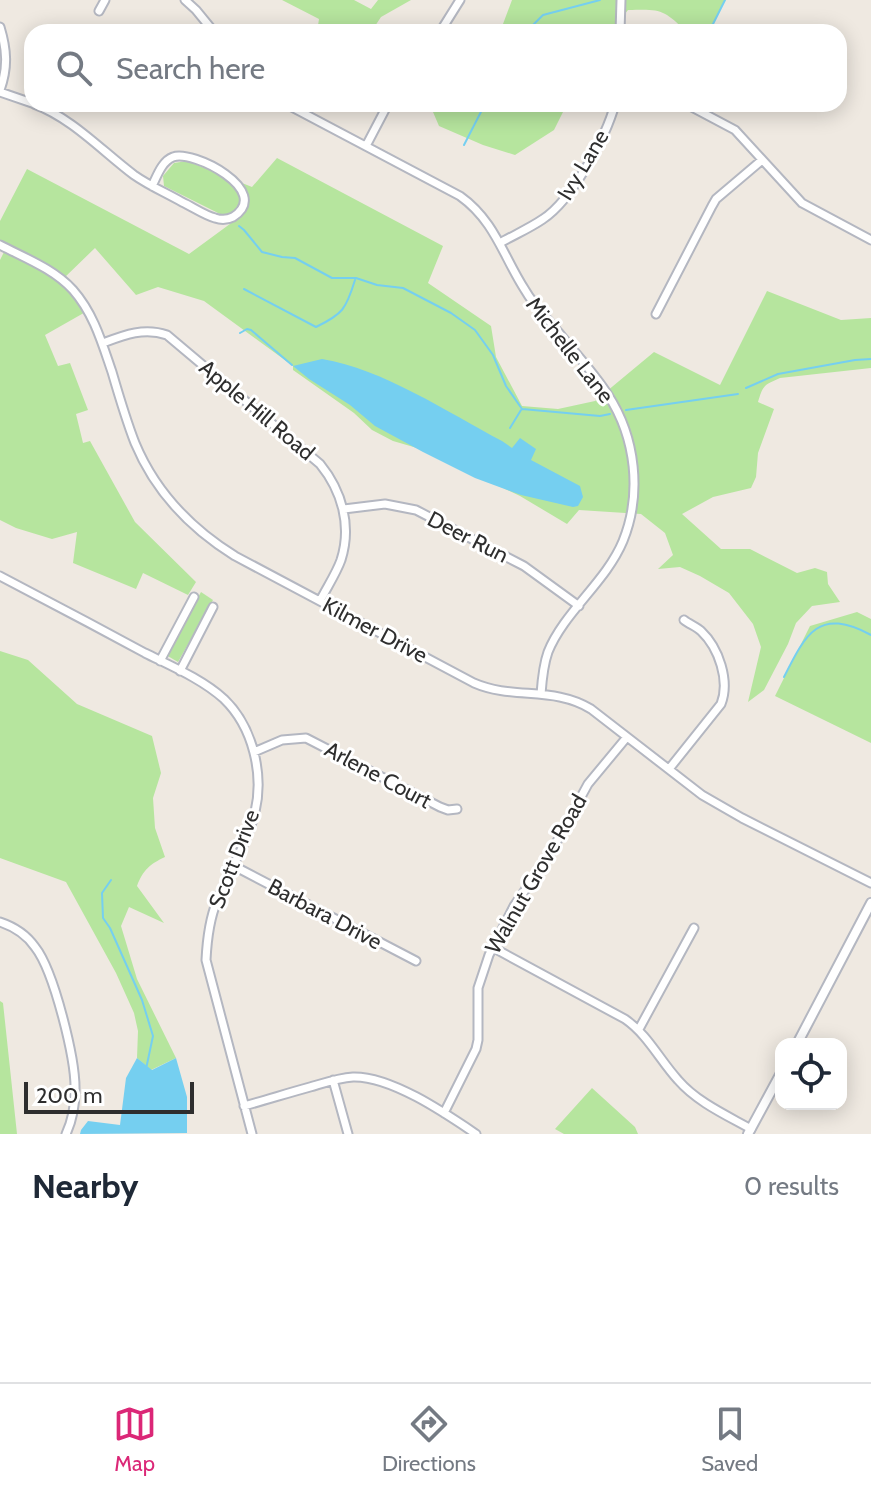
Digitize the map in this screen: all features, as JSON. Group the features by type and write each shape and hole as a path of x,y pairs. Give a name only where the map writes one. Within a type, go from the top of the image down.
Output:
{"street":[{"path":"99,11 105,0"},
{"path":"185,0 207,24"},
{"path":"445,24 460,0"},
{"path":"620,24 621,0"},
{"path":"0,27 7,59 0,91 24,100"},
{"path":"51,112 136,177 152,186 216,219 234,216 241,209 244,198 241,187 232,179 187,155 167,160 152,186"},
{"name":"Michelle Lane","path":"301,112 460,196 478,211 500,243 526,293 608,394 617,411 632,453 634,472 628,525 611,564 549,649 541,694"},
{"path":"366,146 384,112"},
{"name":"Ivy Lane","path":"500,243 544,218 569,195 612,112"},
{"path":"701,112 735,130 802,203 871,240"},
{"path":"656,314 716,199 762,160"},
{"name":"Kilmer Drive","path":"0,245 63,280 86,307 103,343 134,441 148,470 165,495 193,526 214,542 485,688 576,700 692,789 742,818 871,883"},
{"name":"Apple Hill Road","path":"103,343 143,331 161,333 320,464 332,479 344,509 345,535 336,571 320,601"},
{"name":"Deer Run","path":"344,509 385,504 416,510 524,566 579,606"},
{"name":"Scott Drive","path":"0,576 212,690 230,706 248,736 258,781 255,810 248,836 212,915 206,960 252,1134"},
{"path":"160,661 194,597"},
{"path":"180,671 213,607"},
{"path":"669,769 721,704 724,696 724,673 715,652 701,631 684,620"},
{"name":"Walnut Grove Road","path":"444,1113 476,1049 478,988 492,947 514,906 549,856 588,784 627,737"},
{"name":"Arlene Court","path":"254,752 282,740 306,738 440,807 457,809"},
{"name":"Barbara Drive","path":"234,866 416,961"},
{"path":"800,1038 871,903"},
{"path":"0,922 29,939 43,960 52,983 75,1078 74,1107 66,1134"},
{"path":"639,1029 694,928"},
{"path":"492,947 603,1006 639,1029 687,1089 750,1131 775,1084"},
{"path":"244,1106 333,1080 354,1077 376,1080 398,1088 476,1134"},
{"path":"333,1080 348,1134"}],"green space":[{"path":"282,0 354,0 371,9 378,0 411,0 381,17 376,24 318,24 319,19"},
{"path":"512,0 725,0 713,24 678,24 655,10 628,10 617,24 503,24"},
{"path":"433,112 563,112 554,130 515,155 439,126"},
{"path":"277,158 443,246 428,283 491,326 496,357 522,406 558,409 595,401 654,352 720,385 767,291 841,320 871,318 871,368 780,378 767,384 758,402 774,409 758,453 756,477 751,488 713,497 682,514 721,549 750,549 797,573 815,568 827,572 828,584 840,602 812,606 796,623 764,690 748,702 761,647 753,624 729,593 700,576 680,567 658,569 673,555 665,533 641,514 579,510 567,524 520,496 424,450 393,441 372,430 354,413 293,370 293,366 204,301 158,287 136,295 95,248 63,279 89,310 45,335 58,366 70,363 88,410 76,414 83,443 90,441 135,522 196,582 188,595 143,573 136,589 73,563 77,532 52,539 0,520 0,260 6,248 0,244 0,221 27,169 189,254 234,221 164,186 163,176 174,163 187,161 252,187"},
{"path":"201,592 213,600 178,662 166,655"},
{"path":"857,612 871,619 871,743 775,696 810,626"},
{"path":"0,651 28,660 77,704 152,736 161,773 153,798 155,828 165,857 148,868 137,886 164,923 129,907 121,926 137,979 176,1058 151,1070 137,1058 138,1031 134,1013 116,973 66,882 0,858"},
{"path":"0,1001 3,1003 17,1134 0,1134"},
{"path":"592,1088 635,1127 638,1134 564,1134 555,1129"}],"water":[{"path":"322,359 345,364 391,382 512,448 520,438 536,449 531,460 580,486 583,497 578,506 573,507 521,495 475,478 423,452 375,426 293,366"},
{"path":"137,1058 152,1070 176,1058 187,1097 187,1133 80,1134 88,1121 120,1125 126,1078"}],"waterway":[{"path":"534,24 543,15 600,0"},
{"path":"713,24 725,0"},
{"path":"464,145 481,112"},
{"path":"239,226 262,252 295,258 332,278 356,278 377,285 403,288 451,313 475,330 493,355 506,386 522,409 600,416 610,414"},
{"path":"244,289 316,327 342,310 355,280"},
{"path":"240,333 251,330 292,365"},
{"path":"746,388 778,374 871,359"},
{"path":"626,410 738,394"},
{"path":"510,428 521,410"},
{"path":"784,677 807,637 826,624 853,627 871,635"},
{"path":"111,880 102,893 103,918 142,1000 153,1036 146,1069"}]}
